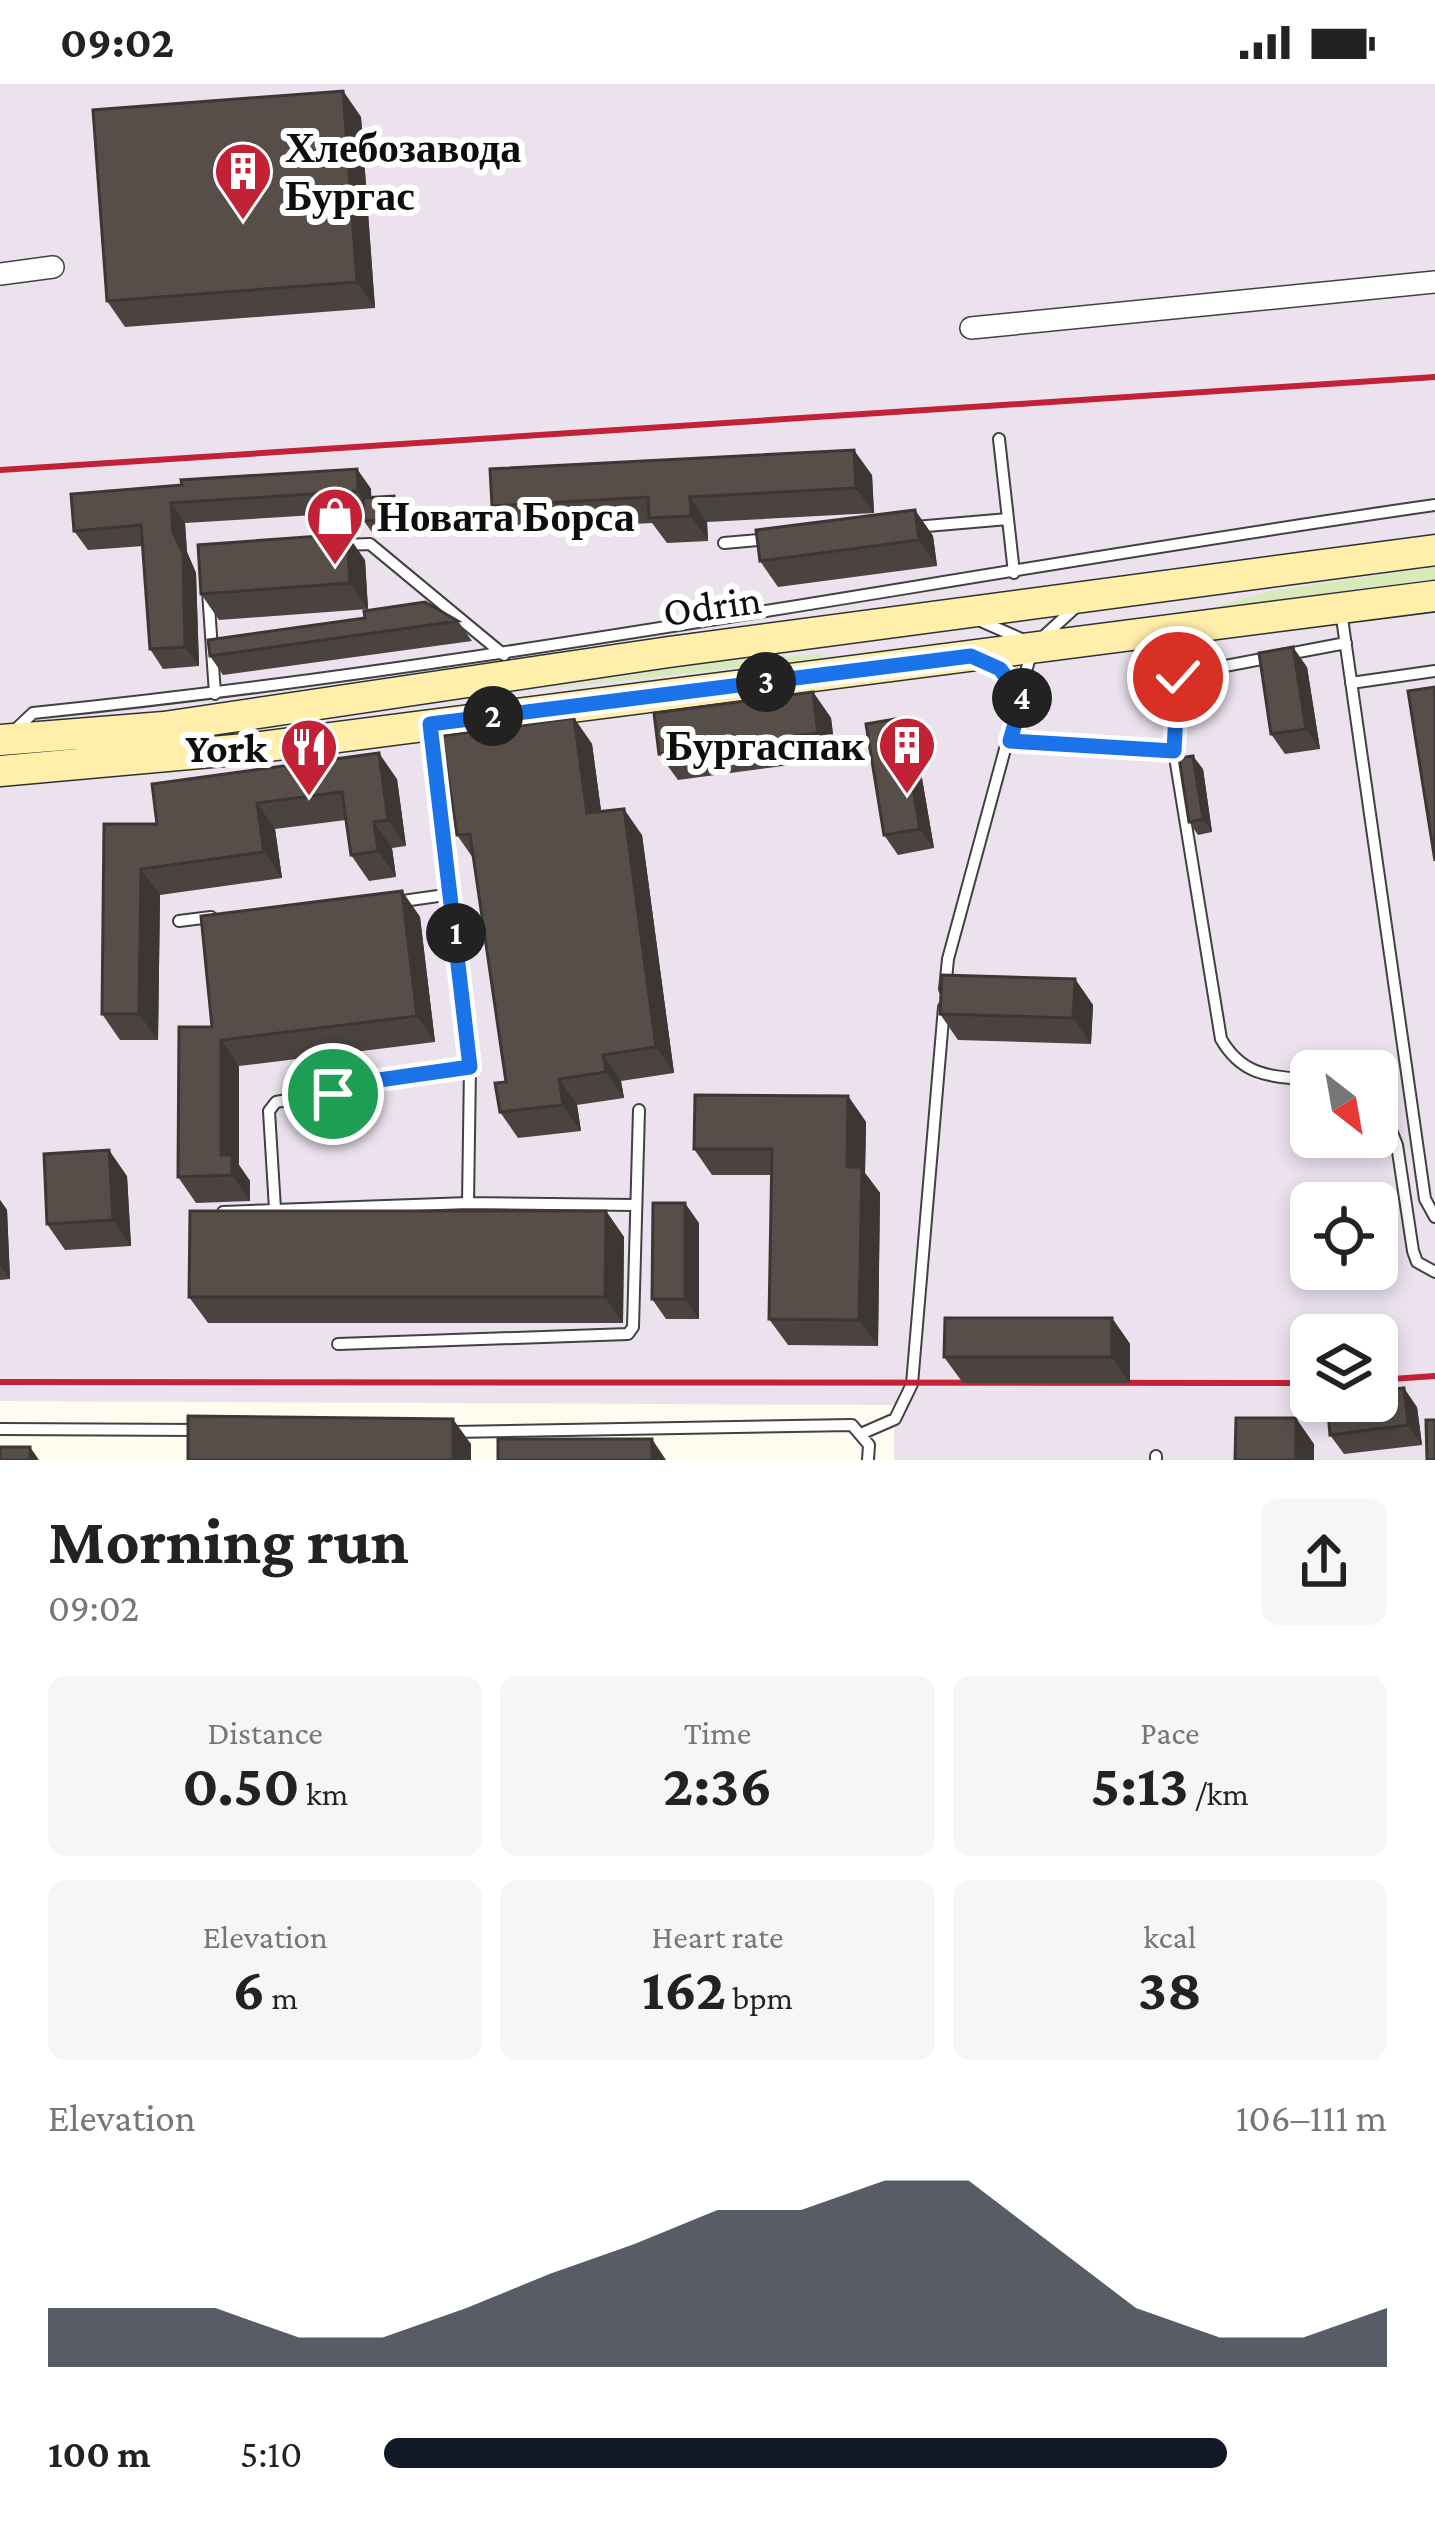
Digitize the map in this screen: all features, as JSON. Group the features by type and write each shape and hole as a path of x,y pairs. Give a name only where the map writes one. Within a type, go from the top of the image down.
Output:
{"main road":[{"name":"Odrin","path":"1,750 1435,550"},
{"name":"Odrin","path":"1,750 142,761 1435,596"},
{"path":"430,724 452,699 543,684 572,670"}],"street":[{"path":"0,274 53,267"},
{"path":"971,328 1435,282"}],"lane":[{"path":"999,439 1014,573"},
{"path":"1,750 33,713 504,655 730,614 1435,505"},
{"path":"890,529 1008,519"},
{"path":"724,543 795,537"},
{"path":"322,547 370,544 504,655"},
{"path":"207,576 215,694"},
{"path":"863,1433 895,1420 912,1384 948,959 1034,646 1088,598"},
{"path":"1340,608 1425,1199 1435,1217"},
{"path":"958,616 1001,627 1034,646"},
{"path":"1290,1078 1253,1074 1234,1060 1221,1040 1174,751 1178,677 1346,643"},
{"path":"971,656 1000,669 1022,699"},
{"path":"1352,683 1435,671"},
{"path":"430,724 470,1067 468,1203"},
{"path":"1010,741 1174,751"},
{"path":"383,904 452,895"},
{"path":"179,921 224,916"},
{"path":"275,1209 269,1111 276,1102 470,1067"},
{"path":"338,1344 628,1334 633,1327 639,1110"},
{"path":"1398,1151 1412,1250 1417,1262 1435,1272"},
{"path":"215,1212 468,1203 634,1204"},
{"path":"431,1432 852,1425 863,1433 868,1460"},
{"path":"0,1430 216,1430"}],"shaded area":[{"path":"0,84 1435,84 1435,1460 894,1460 894,1405 0,1401"}],"green space":[{"path":"1435,567 1435,579 1211,608 1271,591"},
{"path":"822,654 822,658 522,692 710,663"}],"building":[{"name":"Хлебозавода Бургас","path":"343,91 357,282 107,301 93,110"},
{"path":"854,450 856,488 690,497 691,516 649,518 648,497 492,506 490,469"},
{"path":"357,469 358,491 171,503 173,532 183,553 185,647 150,649 141,525 74,531 71,494 182,485 181,480"},
{"path":"394,496 395,519 364,521 363,498"},
{"path":"915,510 919,540 760,561 756,530"},
{"path":"347,534 350,583 201,594 198,545"},
{"path":"425,602 458,621 210,656 208,640 365,618 364,611"},
{"path":"1293,647 1306,729 1271,734 1259,653"},
{"path":"1435,687 1435,861 1408,691"},
{"path":"813,692 818,733 659,754 654,713"},
{"path":"574,718 587,813 624,809 656,1047 603,1055 606,1072 559,1079 563,1105 500,1112 495,1083 506,1082 470,834 457,835 442,736"},
{"path":"901,718 920,829 884,835 866,724"},
{"path":"379,753 388,820 374,822 378,851 351,855 342,792 257,803 264,852 141,869 139,1014 102,1014 104,824 157,824 152,784"},
{"path":"1193,756 1203,819 1189,822 1179,758"},
{"path":"402,891 417,1016 221,1040 221,1155 232,1155 232,1175 178,1177 179,1027 212,1027 201,916"},
{"path":"942,975 1075,979 1073,1018 940,1014"},
{"path":"695,1095 848,1096 847,1167 862,1167 859,1320 769,1319 772,1149 694,1149"},
{"path":"109,1150 113,1220 47,1224 44,1154"},
{"path":"653,1203 685,1203 685,1299 652,1299"},
{"path":"190,1211 606,1211 605,1297 189,1297"},
{"path":"945,1318 1112,1318 1112,1357 944,1357"},
{"path":"1404,1388 1408,1425 1330,1435 1329,1422 1398,1422 1398,1389"},
{"path":"188,1416 453,1419 453,1460 188,1460"},
{"path":"1236,1418 1296,1422 1296,1460 1235,1460"},
{"path":"1426,1420 1435,1420 1435,1460 1427,1460"},
{"path":"498,1439 652,1439 652,1460 498,1460"},
{"path":"0,1447 30,1447 30,1460 0,1460"}],"railway":[{"path":"0,470 1435,377"},
{"path":"1398,1379 1435,1376"},
{"path":"0,1382 1290,1383"}],"place":[{"name":"Хлебозавода Бургас","path":"243,222"},
{"name":"Новата Борса","path":"335,567"},
{"name":"Бургаспак","path":"907,796"},
{"name":"York","path":"309,798"}],"route":[{"path":"333,1094 358,1083 470,1067 430,724 971,656 1000,669 1022,699 1010,741 1174,751 1178,677"}]}
